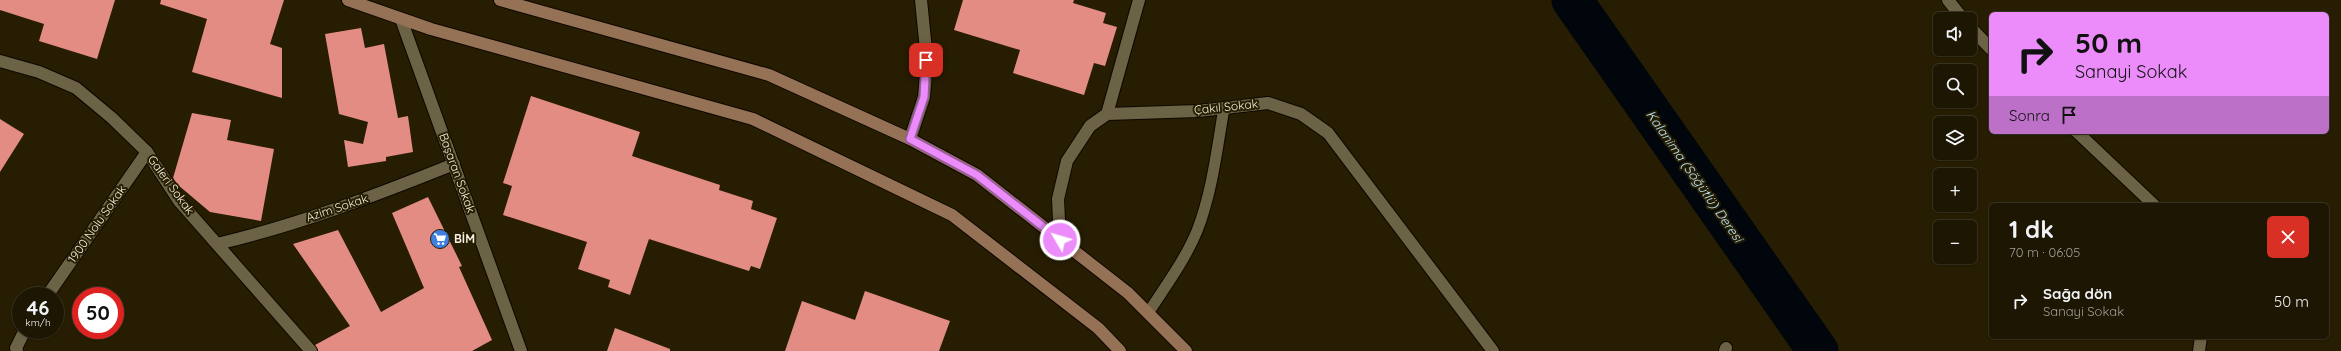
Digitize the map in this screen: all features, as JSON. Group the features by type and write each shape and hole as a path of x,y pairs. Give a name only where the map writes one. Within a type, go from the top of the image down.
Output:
{"main road":[{"path":"348,0 431,29 753,119 952,215 1098,328 1120,351"},
{"path":"500,0 769,75 910,139 977,175 1128,293 1186,351"}],"street":[{"path":"910,139 924,97 926,60 921,0"},
{"path":"1060,240 1058,199 1067,161 1090,126 1107,114 1139,0"},
{"path":"1948,0 1957,12"},
{"name":"Başaran Sokak","path":"401,18 521,351"},
{"path":"1977,34 1989,47"},
{"name":"Galeri Sokak","path":"0,61 39,72 76,88 112,118 148,152 179,201 311,351"},
{"name":"Çakıl Sokak","path":"1107,114 1198,111 1268,102 1301,114 1328,133 1493,351"},
{"path":"2079,134 2152,203"},
{"name":"1900 Nolu Sokak","path":"53,287 148,152"},
{"name":"Azim Sokak","path":"217,244 262,233 377,195 454,164"},
{"path":"17,351 16,348 20,339"},
{"path":"2199,351 2201,339"}],"lane":[{"path":"1148,313 1185,255 1197,231 1212,174 1224,108"}],"building":[{"path":"0,0 115,0 97,59 39,41 44,24 0,10"},
{"path":"161,0 284,0 270,44 282,48 282,98 192,72 207,19 160,4"},
{"path":"963,0 1074,0 1073,3 1106,13 1103,23 1117,27 1105,66 1094,63 1084,95 1013,73 1020,50 954,30"},
{"path":"361,28 365,48 384,44 398,118 408,116 413,152 386,157 386,161 348,167 344,140 363,144 368,122 339,114 325,34"},
{"path":"531,96 640,132 632,156 720,185 719,190 753,201 751,209 777,218 760,269 751,266 749,271 649,239 630,295 608,287 610,280 578,269 587,242 503,215 512,186 503,183"},
{"path":"192,113 231,120 227,140 274,149 261,221 210,212 178,185 173,178"},
{"path":"0,119 24,134 0,172"},
{"path":"428,197 462,266 459,267 492,340 472,351 318,351 315,345 350,326 293,244 338,230 381,312 424,288 392,213"},
{"path":"865,291 950,321 939,351 785,351 802,301 855,320"},
{"path":"615,328 670,349 670,351 607,351"}],"waterway":[{"name":"Kalanima (Söğütlü) Deresi","path":"1572,0 1818,351"}],"place":[{"name":"BİM","path":"440,239"}],"route":[{"path":"926,60 924,97 910,139 977,175 1060,240"}]}
